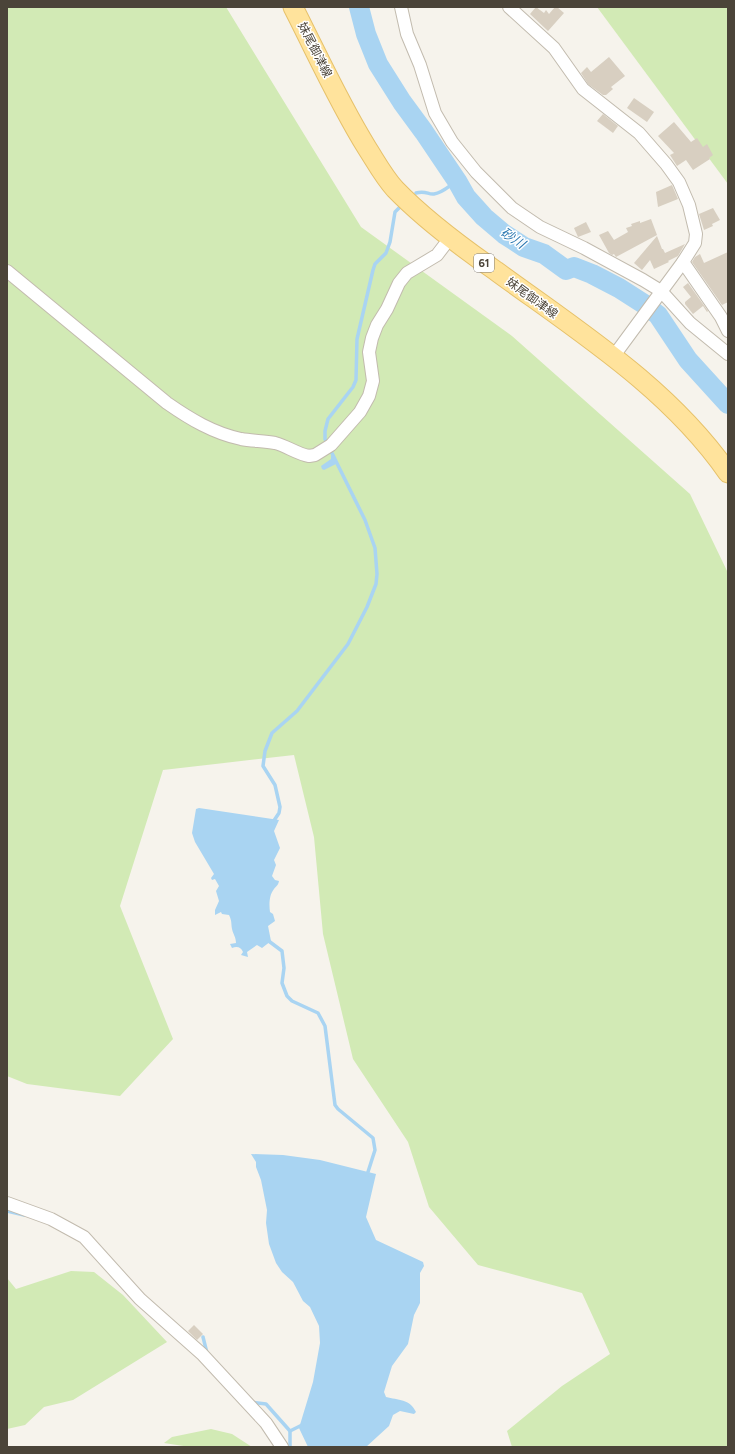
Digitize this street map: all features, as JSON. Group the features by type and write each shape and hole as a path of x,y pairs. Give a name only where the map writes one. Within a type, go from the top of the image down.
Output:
{"main road":[{"name":"妹尾御津線","path":"293,7 355,128 373,158 394,187 414,208 450,238 613,357 664,400 714,452 728,473"}],"street":[{"path":"401,7 407,34 420,66 435,113 452,142 476,172 512,208 540,227 584,248 643,280 659,293 690,323 728,354"},
{"path":"509,7 554,48 583,89 639,133 680,182 689,205 696,234 695,243 683,262 613,357"},
{"path":"7,271 167,403 206,427 241,439 274,443 309,456 329,446 360,412 369,396 373,381 369,352 377,325 387,309 399,283 407,273 437,255 450,238"},
{"path":"683,262 728,331"},
{"path":"7,1204 51,1219 84,1238 140,1299 202,1354 266,1423 282,1447"}],"green space":[{"path":"7,7 226,7 361,227 512,336 690,494 728,573 728,1447 512,1447 507,1431 562,1386 610,1354 582,1293 478,1265 429,1207 408,1142 353,1059 323,934 314,837 294,755 163,770 120,906 173,1039 120,1096 27,1084 7,1076"},
{"path":"597,7 728,7 728,184"},
{"path":"71,1271 94,1272 123,1295 167,1342 73,1400 44,1407 25,1425 7,1429 7,1278 16,1289"},
{"path":"211,1429 232,1434 252,1447 190,1447 164,1443 172,1437"}],"water":[{"path":"334,454 338,463 324,470 322,469 321,466 331,459 331,456"},
{"path":"199,808 279,820 274,831 280,848 274,860 276,865 272,876 275,880 279,881 278,885 272,891 270,900 270,912 273,914 275,921 268,926 271,941 262,948 257,945 247,952 248,957 241,955 243,952 240,948 232,948 230,944 236,943 236,939 229,915 222,914 221,912 215,915 215,910 219,901 216,891 219,886 215,879 212,880 211,878 214,874 195,842 192,833 196,809"},
{"path":"251,1154 283,1155 320,1160 376,1174 366,1217 376,1240 423,1262 424,1266 420,1273 420,1303 414,1315 408,1344 392,1366 384,1392 386,1397 407,1402 416,1412 414,1414 400,1411 393,1415 389,1426 366,1447 308,1447 299,1428 313,1382 320,1343 319,1326 310,1307 303,1301 293,1282 282,1272 276,1263 269,1244 266,1223 267,1210 261,1180 256,1167 256,1162"}],"building":[{"path":"536,7 544,13 546,10 549,14 555,7 557,7 564,13 548,31 530,14"},
{"path":"609,57 625,76 611,87 613,89 606,95 603,95 588,84 581,73 587,67 591,72"},
{"path":"634,98 654,112 647,122 627,108"},
{"path":"603,114 618,126 613,133 597,121"},
{"path":"674,122 691,142 697,138 703,147 707,144 713,155 709,158 710,159 693,170 686,160 677,166 670,155 674,153 658,136"},
{"path":"672,185 678,199 658,207 656,192"},
{"path":"713,208 720,220 712,224 713,226 704,230 699,214"},
{"path":"651,219 657,235 616,257 614,254 612,255 609,253 599,235 608,231 614,240 628,232 626,228 632,226 631,224 640,221 640,223"},
{"path":"586,222 591,232 578,237 574,228"},
{"path":"657,236 665,253 685,244 678,256 668,261 669,262 654,269 650,260 642,270 634,263"},
{"path":"728,252 728,302 722,305 692,262 695,257 700,254 704,263"},
{"path":"688,283 708,311 707,312 703,306 693,314 685,304 685,302 691,297 683,287"},
{"path":"194,1325 203,1334 197,1340 188,1331"}],"waterway":[{"name":"砂川","path":"359,7 366,34 378,64 402,102 457,181 466,197 484,217 504,234 524,247 544,254 566,270 574,267 592,274 619,288 644,304 658,315 688,360 728,404"},
{"path":"416,193 437,193 443,191 457,181"},
{"path":"273,822 279,813 280,807 275,785 263,766 265,751 272,733 297,711 348,644 367,607 376,584 377,574 375,548 365,520 325,439 325,431 328,419 353,387 356,380 357,339 373,270 375,264 386,253 390,242 395,212 402,205"},
{"path":"266,939 282,951 284,968 282,983 287,996 292,1001 318,1013 325,1026 335,1105 373,1138 375,1150 367,1175"},
{"path":"7,1211 24,1215"},
{"path":"203,1337 207,1353"},
{"path":"251,1402 266,1404 290,1431 290,1447"},
{"path":"290,1431 302,1425"}]}
